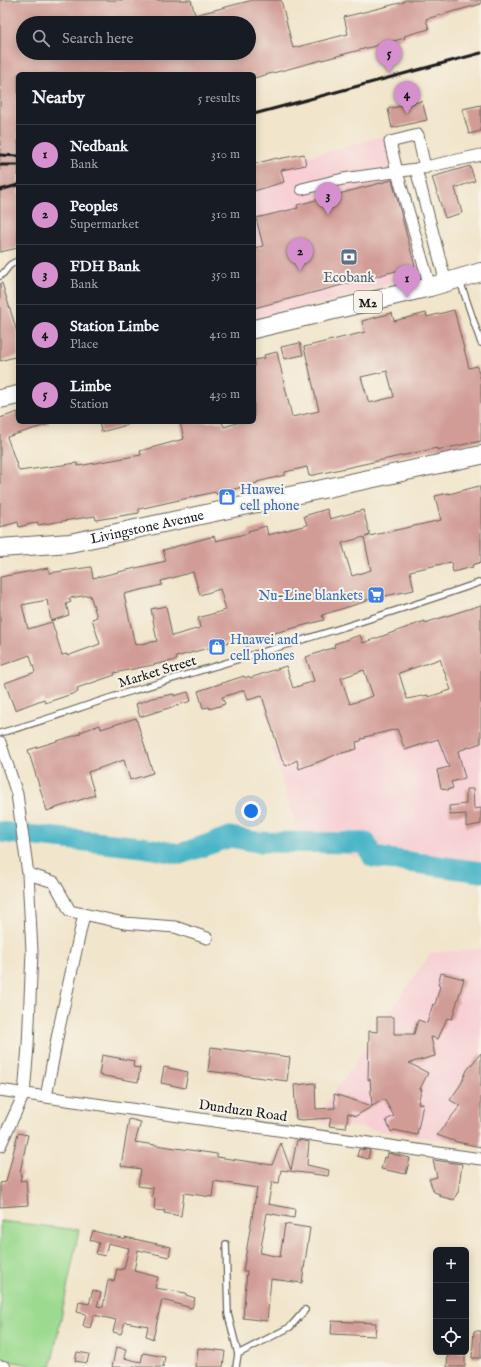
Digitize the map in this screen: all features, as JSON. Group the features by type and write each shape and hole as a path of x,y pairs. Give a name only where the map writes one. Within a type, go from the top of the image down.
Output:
{"highway":[{"name":"M2","path":"256,329 445,283 481,272"},
{"path":"0,400 16,396"},
{"name":"Livingstone Avenue","path":"0,548 70,543 481,455"}],"street":[{"path":"418,135 421,168 430,220 445,283 412,225 390,142 418,135"},
{"path":"302,189 343,179 421,168 481,155"},
{"path":"412,225 430,220"},
{"path":"0,742 17,794 28,874 32,952 28,1046 24,1094 0,1146"},
{"path":"28,874 54,882 70,911 124,923 175,927 207,938"},
{"path":"46,1097 84,914"},
{"name":"Dunduzu Road","path":"0,1090 481,1159"},
{"path":"0,1366 5,1367"}],"lane":[{"path":"0,276 10,264 16,262"},
{"path":"445,283 481,343"},
{"name":"Market Street","path":"0,733 422,602 481,582"},
{"path":"226,1244 228,1314 238,1354 236,1367"},
{"path":"238,1354 290,1326 305,1310"}],"shaded area":[{"path":"384,136 422,274 256,323 256,170"},
{"path":"481,679 481,878 302,847 272,748"},
{"path":"481,949 481,1146 314,1121 431,953"}],"green space":[{"path":"0,1221 79,1230 51,1367 39,1367 0,1359"}],"building":[{"path":"0,0 191,0 195,15 253,0 281,0 293,48 348,34 344,17 404,2 404,0 481,0 481,4 426,19 429,29 404,36 405,38 256,77 256,72 16,72 16,248 0,252"},
{"path":"422,101 427,120 392,128 388,109"},
{"path":"481,105 481,131 469,134 462,109"},
{"path":"304,154 306,165 281,170 284,182 256,190 256,163"},
{"path":"470,166 475,181 455,188 462,213 445,218 432,177"},
{"path":"392,180 415,266 256,307 256,248 263,246 256,218 298,208 297,205"},
{"path":"2,283 16,328 16,357 0,361 0,284"},
{"path":"454,310 469,368 477,366 481,381 481,441 437,450 437,448 309,476 307,467 285,472 285,475 216,494 215,492 139,509 139,513 96,520 95,516 38,525 38,522 19,527 18,522 0,527 0,418 16,413 16,424 49,424 7,437 19,471 77,463 78,466 141,455 140,451 184,439 180,424 223,424 224,427 234,424 256,424 256,360 265,358 264,355 277,352 292,417 319,411 304,347 365,332 362,321 392,313 394,321 426,313 427,317","holes":["387,371 394,397 369,403 361,377"]},
{"path":"300,343 303,355 284,359 281,347"},
{"path":"99,424 127,424 127,425 101,432"},
{"path":"479,486 481,495 481,562 472,565 473,567 453,572 451,562 410,571 414,590 366,600 367,601 322,615 324,620 271,634 272,639 246,646 244,638 176,657 177,660 114,673 115,675 77,688 78,692 45,703 44,699 15,710 5,683 35,672 30,655 0,666 0,577 48,568 49,573 91,567 93,578 166,561 163,550 214,536 216,541 249,533 248,531 266,526 268,535 307,525 304,516 327,509 330,519 363,510 370,535 365,537 441,520 435,496","holes":["364,537 371,570 352,576 342,543","193,572 200,595 220,589 226,610 198,618 200,628 172,636 166,606 151,609 157,641 135,645 124,594 162,585 161,581","90,595 97,617 92,619 100,644 67,656 67,654 62,655 52,622 28,629 22,605 47,600 51,621 69,615 66,604 71,602 69,598"]},
{"path":"481,605 481,743 458,751 465,778 451,782 453,788 447,790 441,788 437,770 449,767 438,739 405,750 397,729 365,737 366,738 361,739 361,741 356,742 357,749 335,755 299,769 297,760 286,766 282,760 262,696 248,700 245,690 222,697 225,704 210,709 209,707 203,708 198,691 244,676 245,678 249,676 250,678 286,666 293,688 314,681 306,657 335,647 334,644 360,635 363,643 425,621 425,623","holes":["440,659 451,690 428,697 428,695 407,699 399,673","364,670 373,696 350,704 341,678"]},
{"path":"188,692 191,701 140,717 136,704 152,698 174,694 174,696"},
{"path":"136,718 153,773 130,780 124,760 88,772 95,795 47,811 28,750 80,734 80,732 100,725 101,729"},
{"path":"466,789 473,789 474,809 481,808 481,824 466,827 466,814 450,815 449,806 466,804"},
{"path":"441,973 464,979 452,1019 447,1018 438,1039 431,1037 435,1056 409,1063 428,1073 420,1089 422,1089 418,1103 423,1104 417,1135 394,1130 391,1132 386,1120 394,1116 384,1099 356,1116 348,1113 346,1128 329,1126 331,1118 296,1119 294,1085 315,1083 316,1109 335,1108 334,1094 372,1106 370,1079 368,1080 369,1031 377,1032 377,1017 394,1017 394,1034 414,1034 418,1020 427,1023 433,1004 435,1005 440,986 438,985"},
{"path":"211,1047 290,1057 287,1081 208,1071"},
{"path":"481,1053 481,1147 457,1142 437,1135 460,1106 450,1100 461,1084 467,1070"},
{"path":"102,1055 134,1061 133,1067 140,1068 138,1082 99,1075"},
{"path":"164,1067 188,1072 185,1088 161,1083"},
{"path":"129,1119 141,1122 135,1142 217,1154 217,1157 272,1165 281,1143 291,1170 297,1140 309,1142 307,1165 329,1170 328,1176 281,1170 279,1183 272,1182 268,1204 295,1209 294,1218 267,1213 260,1253 280,1257 285,1224 310,1228 302,1283 271,1279 267,1321 243,1318 247,1271 243,1271 257,1188 214,1181 212,1197 184,1193 181,1216 164,1213 165,1211 154,1210 155,1198 152,1197 153,1188 138,1186 141,1169 121,1166"},
{"path":"18,1133 28,1135 20,1172 22,1173 20,1181 26,1180 28,1205 0,1207 0,1183 6,1182"},
{"path":"359,1149 370,1150 368,1159 357,1156"},
{"path":"388,1153 410,1158 406,1174 381,1169 384,1157 387,1158"},
{"path":"433,1160 462,1164 458,1193 454,1200 439,1196 440,1194 434,1192 429,1179 437,1177"},
{"path":"93,1231 125,1239 125,1237 171,1247 169,1257 138,1250 134,1271 158,1277 155,1288 186,1293 186,1295 195,1298 192,1308 162,1300 153,1339 146,1336 148,1326 125,1322 121,1334 113,1332 116,1320 94,1315 90,1328 83,1326 86,1314 77,1312 79,1302 89,1304 93,1290 101,1293 97,1306 103,1307 108,1280 114,1281 117,1269 124,1269 129,1248 108,1243 105,1256 96,1254 99,1243 90,1240"},
{"path":"332,1321 376,1323 375,1336 331,1334"},
{"path":"474,1331 481,1331 481,1358 472,1358"},
{"path":"116,1347 126,1349 124,1358 141,1362 143,1353 165,1357 163,1367 112,1367"},
{"path":"198,1348 225,1351 223,1367 196,1367"},
{"path":"77,1352 89,1354 87,1363 75,1361"},
{"path":"448,1355 465,1355 465,1367 447,1367"}],"waterway":[{"path":"0,832 142,847 180,854 230,837 257,842 366,843 373,857 481,872"}],"railway":[{"path":"256,113 481,53"},
{"path":"0,155 16,156"},
{"path":"0,165 16,165"},
{"path":"0,190 16,186"}],"place":[{"name":"Limbe","path":"389,73"},
{"name":"Station Limbe","path":"407,114"},
{"name":"FDH Bank","path":"328,215"},
{"name":"Ecobank","path":"349,257"},
{"name":"Peoples","path":"300,271"},
{"name":"Nedbank","path":"407,298"},
{"name":"Huawei cell phone","path":"227,497"},
{"name":"Nu-Line blankets","path":"376,595"},
{"name":"Huawei and cell phones","path":"217,647"}]}
